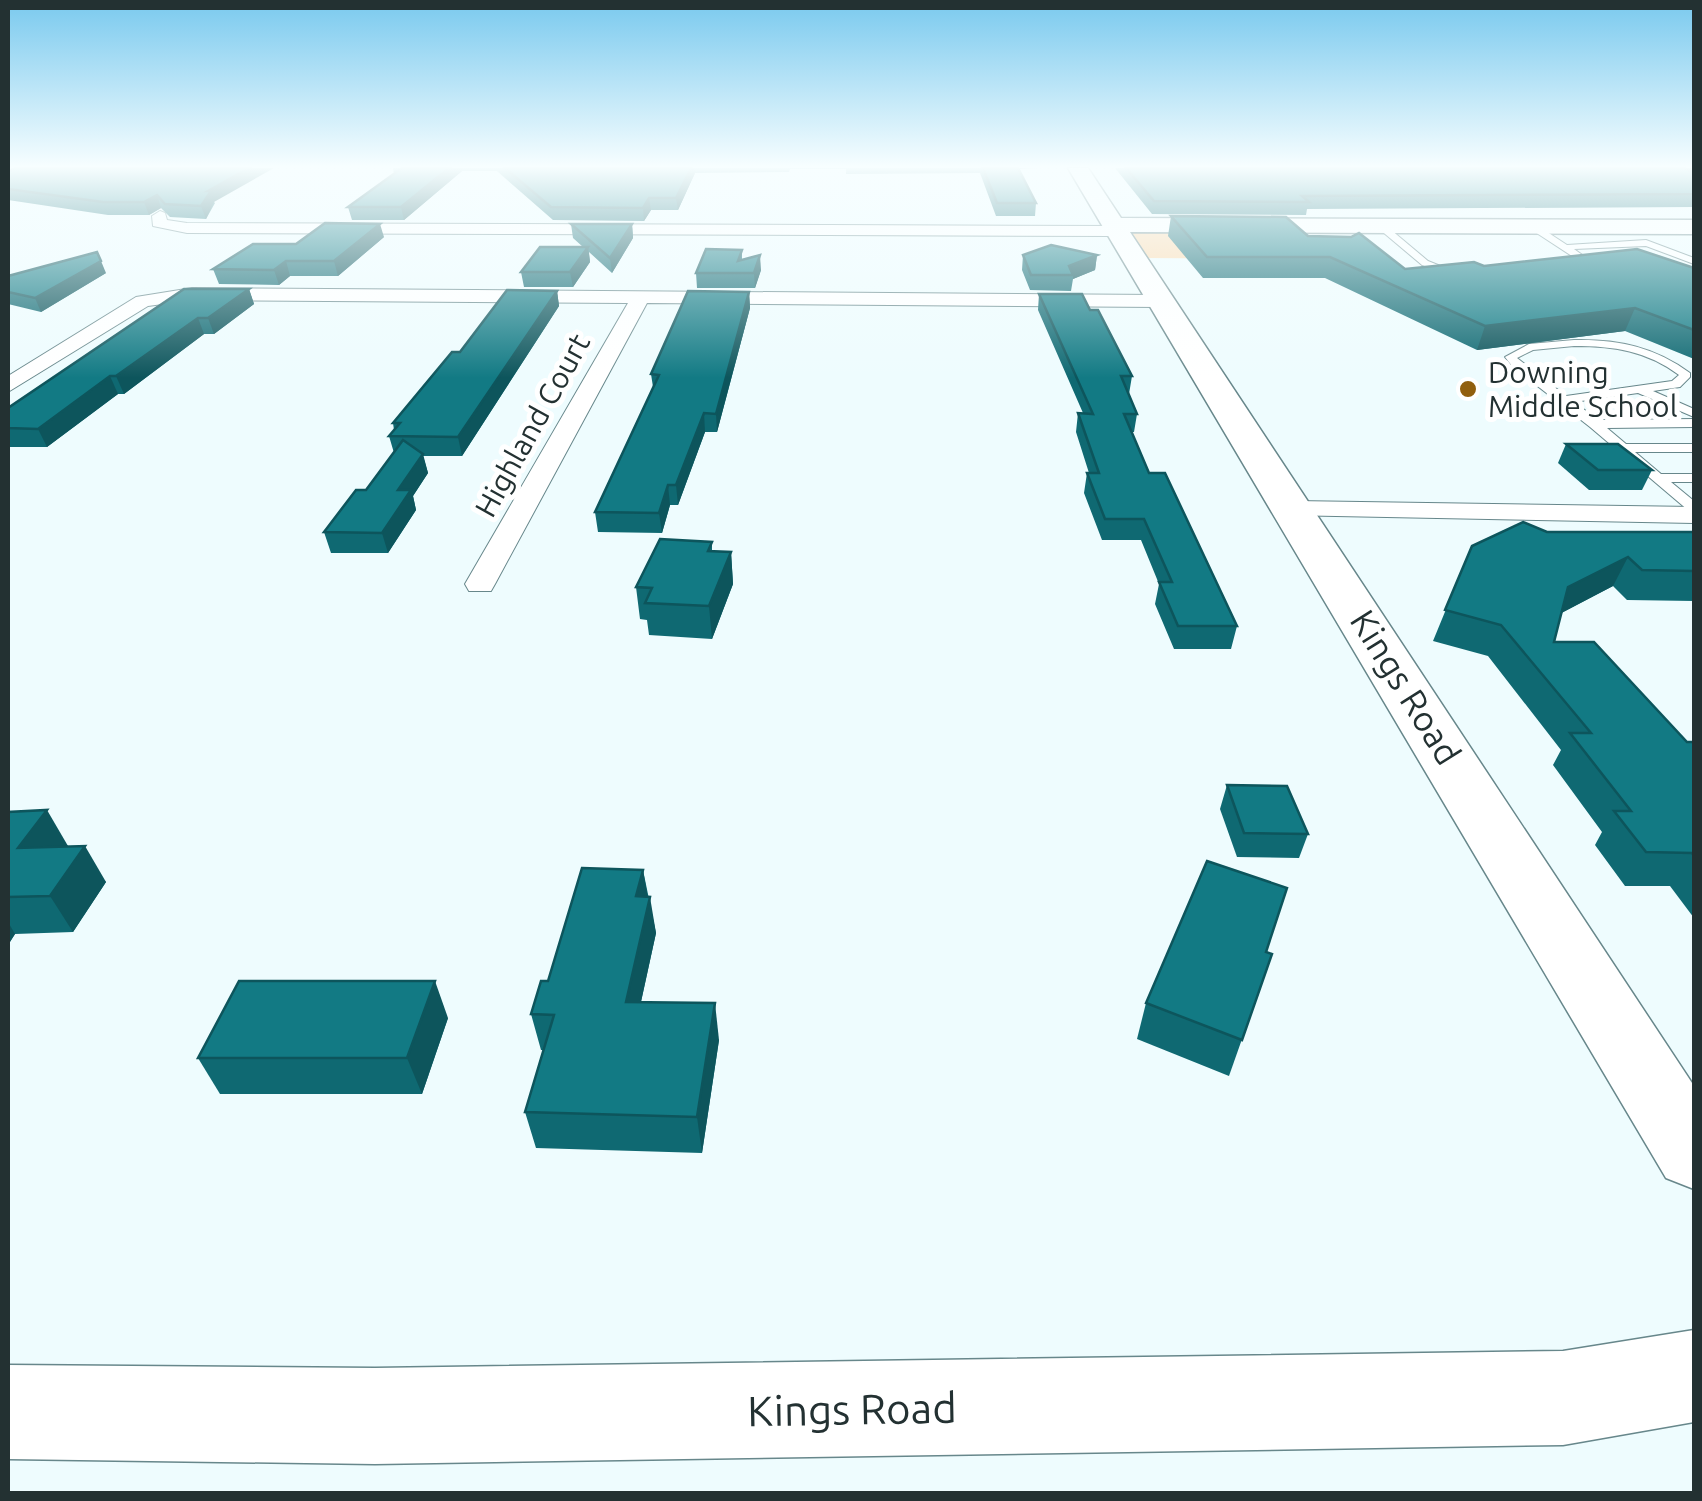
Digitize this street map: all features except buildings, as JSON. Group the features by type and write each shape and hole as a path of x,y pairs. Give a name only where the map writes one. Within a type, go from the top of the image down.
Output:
{"street":[{"name":"Kings Road","path":"1121,238 1295,510 1694,1153"},
{"path":"8,385 142,300 192,294 1160,301"},
{"name":"Highland Court","path":"480,584 640,298"},
{"path":"1295,510 1694,511"},
{"name":"Kings Road","path":"8,1412 375,1416 1564,1398 1694,1376"}],"lane":[{"path":"1395,238 1425,264 1468,276"},
{"path":"1554,238 1587,262 1554,266"},
{"path":"1570,247 1641,241 1664,246 1694,260"},
{"path":"1587,246 1623,258"},
{"path":"1563,400 1676,384 1686,375 1671,362 1648,352 1596,340 1538,346 1511,357 1694,511"},
{"path":"1639,389 1694,413"},
{"path":"1595,424 1694,423"},
{"path":"1621,448 1694,448"},
{"path":"1657,478 1694,478"}],"shaded area":[{"path":"1130,238 1275,238 1294,259 1141,258"}],"place":[{"name":"Downing Middle School","path":"1468,389"}]}
